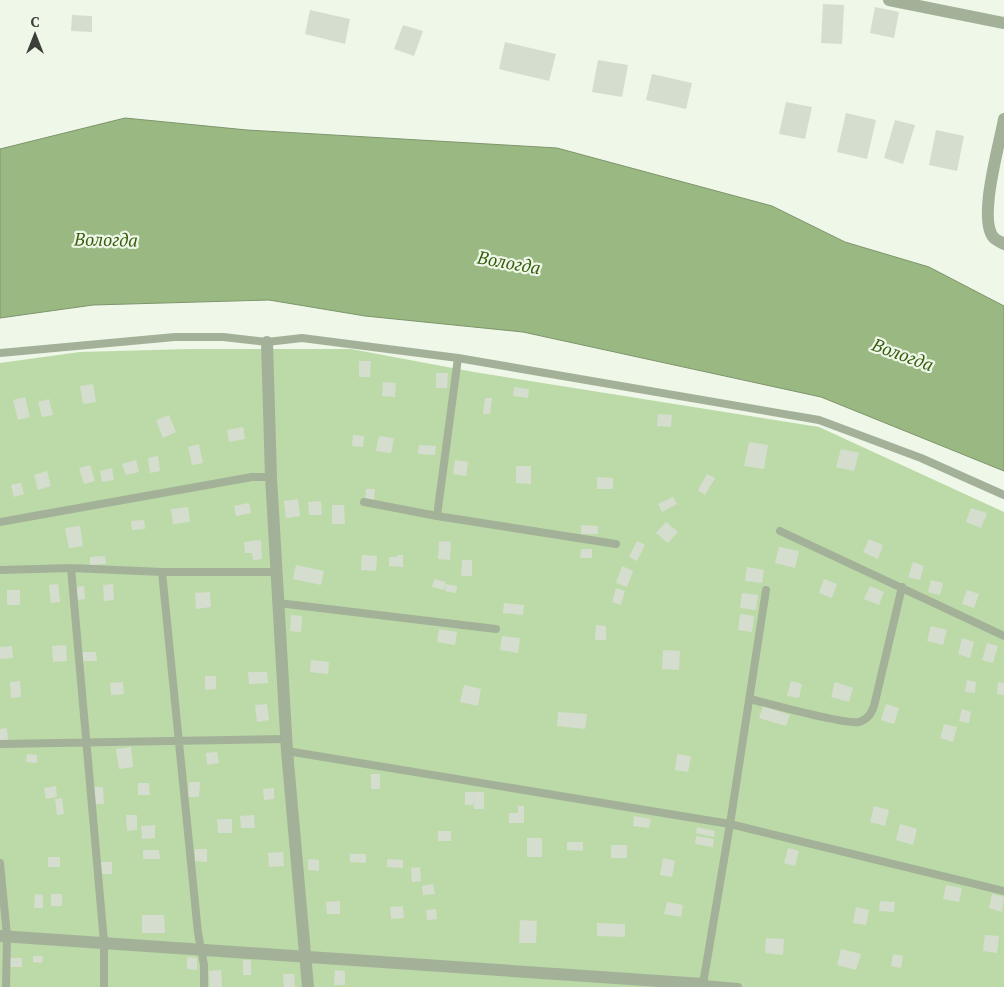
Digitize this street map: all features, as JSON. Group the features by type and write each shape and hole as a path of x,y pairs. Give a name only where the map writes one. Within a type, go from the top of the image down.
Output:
{"street":[{"path":"889,0 1004,23"},
{"path":"1004,119 987,206 988,222 993,237 1004,244"},
{"path":"267,342 276,572 287,745 308,987"},
{"path":"4,936 306,955 702,984"}],"lane":[{"path":"0,353 175,337 223,337 267,342 302,338 458,358 818,420 921,458 1004,495"},
{"path":"437,516 458,358"},
{"path":"0,522 252,477 272,477"},
{"path":"364,502 437,516 616,544"},
{"path":"780,531 1004,636"},
{"path":"0,570 71,568 162,572 276,572"},
{"path":"71,568 85,744 104,942 104,987"},
{"path":"162,572 204,965 204,987"},
{"path":"750,699 848,722 866,720 871,715 874,706 902,587"},
{"path":"738,987 702,984 730,824 766,590"},
{"path":"278,603 496,629"},
{"path":"0,744 85,744 180,739 287,745 730,824 1004,891"},
{"path":"0,864 6,987"}],"shaded area":[{"path":"189,349 351,349 474,372 819,427 1004,512 1004,987 0,987 0,363 80,352"}],"water":[{"name":"Вологда","path":"125,118 247,130 557,148 772,206 845,242 929,267 1004,306 1004,471 821,397 523,332 365,316 269,300 93,305 0,318 0,149"}],"building":[{"path":"823,4 844,5 842,44 821,43"},
{"path":"875,7 899,12 894,38 870,33"},
{"path":"310,10 350,19 345,44 305,34"},
{"path":"72,15 92,16 92,32 71,31"},
{"path":"403,25 423,31 414,56 394,49"},
{"path":"505,42 556,54 549,81 499,69"},
{"path":"598,60 628,65 622,97 592,92"},
{"path":"652,74 692,83 686,109 646,100"},
{"path":"786,102 812,107 805,139 779,134"},
{"path":"846,113 876,120 867,159 837,152"},
{"path":"895,120 915,125 903,164 884,158"},
{"path":"936,130 964,136 957,171 929,165"},
{"path":"359,361 371,361 370,377 359,377"},
{"path":"436,373 448,373 447,388 436,388"},
{"path":"383,382 396,383 395,397 382,396"},
{"path":"93,384 96,402 83,404 80,386"},
{"path":"514,387 529,389 528,398 513,396"},
{"path":"25,397 30,417 18,420 13,400"},
{"path":"485,398 492,398 490,414 483,414"},
{"path":"49,399 53,415 42,417 38,402"},
{"path":"658,414 672,415 671,427 657,426"},
{"path":"169,415 176,432 163,438 156,420"},
{"path":"243,427 245,439 229,442 227,430"},
{"path":"353,435 364,436 363,447 352,446"},
{"path":"379,436 394,438 391,453 376,451"},
{"path":"749,442 768,445 764,469 744,466"},
{"path":"199,444 203,463 192,465 188,447"},
{"path":"419,445 436,446 435,455 418,454"},
{"path":"841,449 859,453 854,471 836,467"},
{"path":"158,456 160,471 150,473 148,458"},
{"path":"136,460 139,472 126,475 122,464"},
{"path":"455,460 468,462 466,476 453,474"},
{"path":"90,465 95,481 84,484 79,468"},
{"path":"516,466 531,466 531,484 516,483"},
{"path":"112,468 114,480 102,482 100,471"},
{"path":"47,471 51,486 38,490 34,475"},
{"path":"707,474 715,478 705,495 698,490"},
{"path":"597,477 613,478 613,489 597,489"},
{"path":"21,483 24,494 14,497 11,485"},
{"path":"366,489 375,489 374,502 365,502"},
{"path":"673,497 677,504 662,512 658,504"},
{"path":"298,499 300,516 286,518 284,501"},
{"path":"321,501 322,515 309,515 308,502"},
{"path":"249,503 251,513 236,516 234,506"},
{"path":"332,505 344,505 345,524 332,524"},
{"path":"188,507 190,522 173,524 171,509"},
{"path":"971,508 987,513 981,528 966,522"},
{"path":"144,520 145,529 132,530 131,521"},
{"path":"666,522 678,532 668,543 656,533"},
{"path":"581,525 598,526 598,534 581,534"},
{"path":"80,526 83,546 69,548 65,528"},
{"path":"869,539 883,545 878,559 863,552"},
{"path":"261,540 262,559 253,560 252,553 245,553 244,542"},
{"path":"439,541 451,542 450,560 438,559"},
{"path":"637,541 645,545 637,561 629,557"},
{"path":"779,547 799,551 795,568 775,563"},
{"path":"581,549 592,549 592,558 580,558"},
{"path":"362,555 377,556 376,571 361,570"},
{"path":"397,555 403,555 403,567 389,566 389,557 397,557"},
{"path":"105,556 106,564 90,565 90,557"},
{"path":"462,560 472,560 472,576 461,576"},
{"path":"913,562 924,566 920,580 908,577"},
{"path":"296,565 324,571 321,585 293,579"},
{"path":"622,566 633,571 627,587 616,583"},
{"path":"747,567 764,570 762,583 745,581"},
{"path":"434,579 446,582 444,590 432,587"},
{"path":"824,579 837,584 832,598 819,593"},
{"path":"931,580 943,583 940,595 928,592"},
{"path":"58,584 60,602 51,603 49,585"},
{"path":"113,584 114,600 104,601 103,585"},
{"path":"446,584 457,586 456,593 445,591"},
{"path":"84,586 85,599 76,600 75,587"},
{"path":"870,586 884,592 879,605 864,599"},
{"path":"616,588 625,591 621,605 612,602"},
{"path":"7,590 20,590 20,605 7,605"},
{"path":"967,590 979,594 974,608 962,604"},
{"path":"210,592 211,607 196,609 195,593"},
{"path":"742,593 758,595 756,610 740,608"},
{"path":"504,603 524,605 523,615 503,613"},
{"path":"740,614 754,616 752,632 738,630"},
{"path":"291,615 302,616 301,632 290,631"},
{"path":"596,625 606,626 606,640 595,640"},
{"path":"931,626 947,630 943,645 927,641"},
{"path":"439,629 457,632 455,645 437,642"},
{"path":"502,636 520,638 518,653 500,650"},
{"path":"962,638 974,642 970,658 958,654"},
{"path":"987,643 998,646 993,663 982,660"},
{"path":"66,645 67,661 53,662 52,646"},
{"path":"12,646 13,658 0,659 0,647"},
{"path":"663,650 680,651 679,670 662,669"},
{"path":"82,652 96,652 97,661 82,661"},
{"path":"311,660 329,662 328,674 310,672"},
{"path":"248,672 267,672 268,683 249,684"},
{"path":"205,676 216,676 216,689 205,690"},
{"path":"967,680 976,682 975,693 965,692"},
{"path":"20,681 21,697 11,698 10,682"},
{"path":"791,681 802,684 799,698 787,696"},
{"path":"123,682 124,694 111,695 110,683"},
{"path":"835,682 853,688 849,702 831,697"},
{"path":"998,682 1004,683 1004,695 997,694"},
{"path":"464,685 481,689 478,706 460,702"},
{"path":"267,704 269,720 257,722 255,705"},
{"path":"886,704 899,708 894,724 881,720"},
{"path":"763,706 790,715 786,726 759,718"},
{"path":"962,709 971,712 969,723 959,721"},
{"path":"558,712 587,714 585,729 557,726"},
{"path":"944,724 957,727 953,742 940,738"},
{"path":"7,728 8,742 0,742 0,729"},
{"path":"131,747 133,767 119,769 116,749"},
{"path":"217,752 219,763 207,765 206,753"},
{"path":"27,754 37,755 37,763 26,762"},
{"path":"677,754 691,756 688,772 675,770"},
{"path":"371,774 380,774 380,789 371,789"},
{"path":"189,782 200,782 199,797 188,797"},
{"path":"138,783 149,783 150,795 138,795"},
{"path":"56,786 57,797 46,799 44,788"},
{"path":"94,787 103,787 104,804 94,804"},
{"path":"274,788 274,799 264,800 263,789"},
{"path":"465,792 473,792 473,805 465,805"},
{"path":"473,792 484,792 484,809 474,809"},
{"path":"62,798 64,814 57,815 55,799"},
{"path":"518,806 524,806 524,823 509,823 509,813 518,813"},
{"path":"874,806 889,810 885,826 870,822"},
{"path":"126,815 137,815 137,830 127,831"},
{"path":"254,815 255,828 241,828 240,816"},
{"path":"634,816 651,819 649,828 633,826"},
{"path":"217,819 232,819 232,833 218,833"},
{"path":"900,824 917,829 913,845 896,840"},
{"path":"155,825 155,838 142,839 141,826"},
{"path":"697,827 715,831 714,837 696,833"},
{"path":"438,831 451,831 451,841 438,841"},
{"path":"696,836 714,839 713,847 695,844"},
{"path":"527,838 542,838 542,857 527,857"},
{"path":"567,842 583,842 583,851 567,850"},
{"path":"611,845 627,845 627,858 611,858"},
{"path":"788,848 799,851 795,866 784,863"},
{"path":"195,849 207,849 207,862 195,861"},
{"path":"143,850 159,850 160,859 143,859"},
{"path":"283,852 284,866 269,867 268,853"},
{"path":"350,854 366,854 366,863 350,862"},
{"path":"48,857 60,857 60,867 48,867"},
{"path":"663,858 675,861 672,877 660,875"},
{"path":"308,859 319,860 319,871 308,870"},
{"path":"387,859 403,860 403,868 387,867"},
{"path":"99,862 112,862 112,874 100,874"},
{"path":"420,867 421,881 412,882 411,868"},
{"path":"433,884 435,894 423,895 422,886"},
{"path":"946,885 962,888 959,902 943,899"},
{"path":"35,894 43,895 43,908 34,908"},
{"path":"51,894 62,894 62,906 51,906"},
{"path":"992,894 1004,897 1002,912 989,908"},
{"path":"340,901 340,914 327,914 326,902"},
{"path":"880,901 895,902 894,912 879,911"},
{"path":"667,902 683,905 681,917 664,914"},
{"path":"403,906 404,918 391,919 390,907"},
{"path":"856,907 869,910 866,925 853,923"},
{"path":"436,909 437,919 427,920 426,910"},
{"path":"142,915 164,915 165,933 142,933"},
{"path":"520,920 537,921 536,943 519,943"},
{"path":"597,923 625,924 625,937 597,936"},
{"path":"985,935 999,936 997,953 983,951"},
{"path":"766,938 784,939 783,955 765,953"},
{"path":"841,949 861,954 856,970 837,965"},
{"path":"893,954 903,956 901,968 891,966"},
{"path":"33,956 43,956 42,963 33,962"},
{"path":"187,957 197,958 197,970 187,969"},
{"path":"10,958 22,958 22,967 10,967"},
{"path":"243,960 251,960 251,975 243,975"},
{"path":"221,970 222,987 210,987 209,971"},
{"path":"335,970 345,971 345,985 334,985"},
{"path":"283,974 294,974 295,987 284,987"}]}
